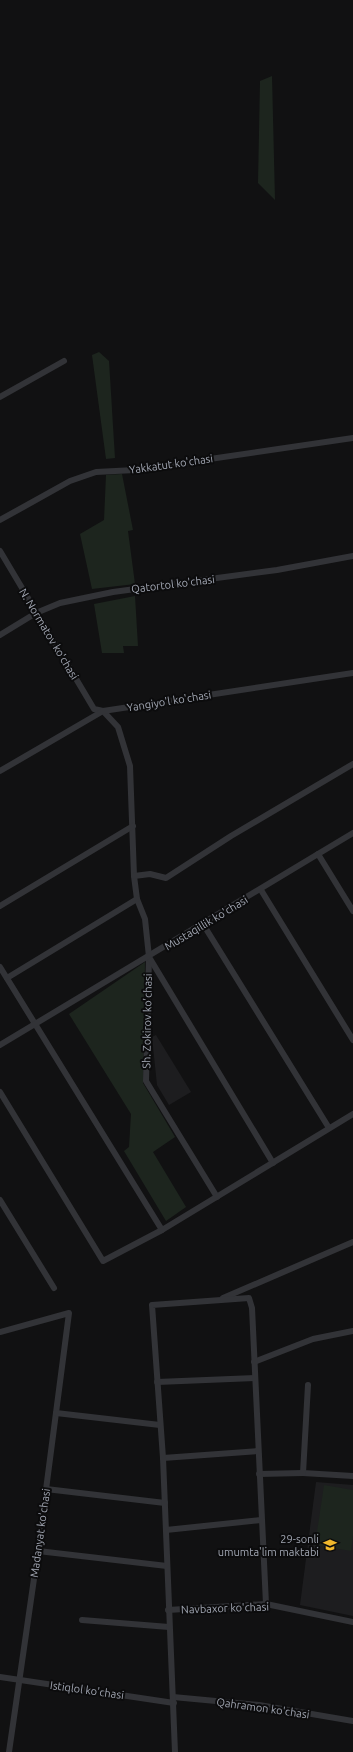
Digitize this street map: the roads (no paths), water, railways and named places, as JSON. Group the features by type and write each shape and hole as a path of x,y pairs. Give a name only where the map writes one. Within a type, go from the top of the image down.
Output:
{"street":[{"path":"0,397 64,361"},
{"name":"Yakkatut ko'chasi","path":"0,520 70,481 96,472 135,470 353,438"},
{"name":"N. Normatov ko'chasi","path":"0,551 94,709 103,712"},
{"name":"Qatortol ko'chasi","path":"0,635 36,613 60,603 113,592 277,570 353,556"},
{"name":"Yangiyo'l ko'chasi","path":"0,771 103,712 353,673"},
{"name":"Sh. Zokirov ko'chasi","path":"103,712 118,727 130,766 134,876 137,899 145,919 148,957 146,1081 217,1197"},
{"path":"134,876 150,874 166,878 230,836 353,764"},
{"path":"0,906 133,826"},
{"name":"Mustaqillik ko'chasi","path":"0,1045 261,890 353,833"},
{"path":"318,854 353,910"},
{"path":"261,890 353,1040"},
{"path":"7,978 137,899"},
{"path":"204,924 329,1128"},
{"path":"148,957 273,1163"},
{"path":"0,967 162,1230"},
{"path":"0,1092 103,1261 162,1230 353,1114"},
{"path":"0,1200 54,1288"},
{"path":"218,1300 353,1242"},
{"path":"175,1752 174,1700 168,1610 163,1458 152,1306 249,1298 252,1308 266,1604"},
{"name":"Madanyat ko'chasi","path":"0,1332 69,1313 38,1551 9,1752"},
{"path":"254,1362 313,1339 353,1331"},
{"path":"157,1382 255,1378"},
{"path":"303,1472 308,1385"},
{"path":"56,1413 160,1425"},
{"path":"163,1458 258,1451"},
{"path":"259,1474 303,1472 353,1476"},
{"path":"46,1489 165,1503"},
{"path":"166,1530 261,1520"},
{"path":"38,1551 167,1566"},
{"name":"Navbaxor ko'chasi","path":"168,1610 266,1604 353,1622"},
{"path":"82,1620 169,1627"},
{"name":"Istiqlol ko'chasi","path":"0,1677 174,1700"},
{"name":"Qahramon ko'chasi","path":"174,1700 259,1705 353,1722"}],"place":[{"name":"29-sonli umumta'lim maktabi","path":"330,1545"}]}
